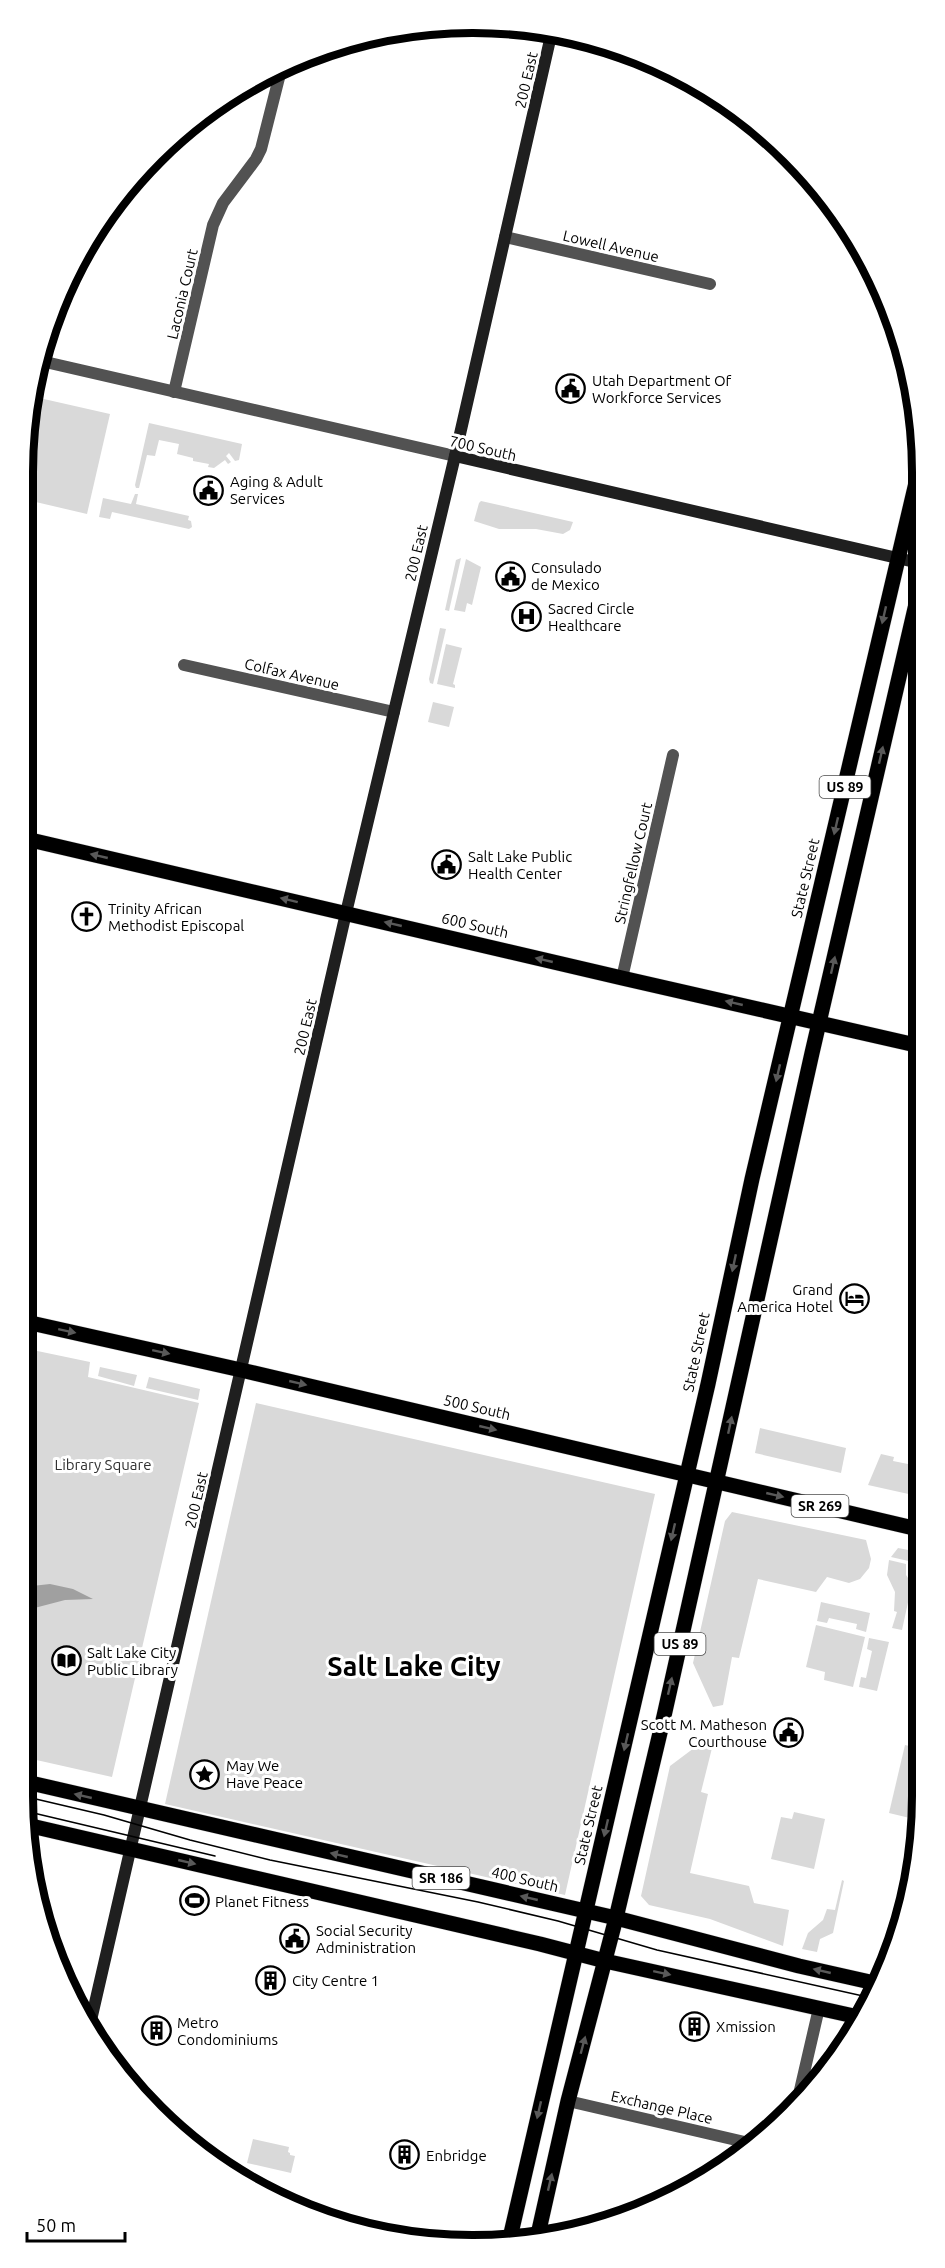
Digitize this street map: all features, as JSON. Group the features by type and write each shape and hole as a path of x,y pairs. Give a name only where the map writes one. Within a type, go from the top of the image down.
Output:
{"main road":[{"name":"State Street","path":"511,2233 708,1384 752,1179 912,499"},
{"name":"US 89","path":"616,1918 718,1482 912,621"},
{"name":"600 South","path":"33,841 912,1044"},
{"name":"500 South","path":"33,1323 912,1528"},
{"name":"400 South","path":"33,1784 616,1918 871,1982"},
{"path":"34,1827 605,1961 853,2015"},
{"path":"539,2230 568,2101 616,1918"}],"street":[{"name":"200 East","path":"92,2015 550,40"},
{"name":"Laconia Court","path":"174,392 210,236 223,203 261,149 279,77"},
{"name":"Lowell Avenue","path":"505,237 710,284"},
{"name":"700 South","path":"47,362 912,561"},
{"name":"Colfax Avenue","path":"184,665 394,712"},
{"name":"Stringfellow Court","path":"622,978 673,755"},
{"path":"801,2088 819,2008"},
{"name":"Exchange Place","path":"568,2101 743,2142"}],"green space":[{"path":"39,398 110,414 87,514 33,501 34,444"},
{"path":"149,423 242,444 239,460 235,461 229,453 226,456 231,462 228,464 225,460 214,468 208,467 209,464 193,461 193,458 177,454 179,444 159,440 155,456 147,455 139,488 136,488"},
{"path":"135,494 138,494 136,504 189,516 188,520 191,521 192,527 189,529 112,512 110,519 99,517 103,498 131,504"},
{"path":"481,501 573,522 570,530 563,534 536,529 499,529 474,521"},
{"path":"461,558 449,611 445,610 456,560"},
{"path":"466,559 481,567 472,605 467,603 465,612 454,610"},
{"path":"440,628 446,629 433,684 429,679"},
{"path":"446,644 462,648 453,684 455,688 437,684"},
{"path":"433,702 454,707 449,727 428,722"},
{"name":"Library Square","path":"33,1350 90,1362 88,1377 199,1403 112,1777 33,1759"},
{"path":"100,1367 137,1375 134,1386 98,1376"},
{"path":"149,1377 200,1389 198,1400 146,1388"},
{"path":"256,1403 655,1494 565,1895 165,1804"},
{"path":"760,1428 846,1448 841,1473 755,1453"},
{"path":"881,1454 894,1457 893,1461 908,1464 912,1462 912,1495 868,1485"},
{"path":"732,1512 866,1540 871,1559 869,1568 860,1579 849,1583 827,1577 816,1592 758,1579 739,1658 732,1657 723,1705 713,1707 693,1663 725,1521"},
{"path":"898,1548 912,1551 912,1562 891,1557"},
{"path":"889,1560 906,1564 906,1575 912,1584 902,1630 892,1628 897,1612 894,1611 895,1592 887,1575"},
{"path":"821,1602 870,1613 866,1632 856,1629 857,1624 829,1618 827,1623 817,1621"},
{"path":"816,1625 865,1637 853,1687 824,1680 825,1672 806,1667"},
{"path":"869,1638 889,1642 877,1691 859,1687 861,1677 866,1678 872,1651 867,1649"},
{"path":"706,1739 713,1744 701,1792 708,1794 690,1873 749,1886 754,1903 789,1910 783,1946 710,1919 649,1905 641,1896 670,1766"},
{"path":"905,1745 912,1747 911,1818 889,1813"},
{"path":"794,1812 825,1819 814,1869 771,1859 781,1817 792,1819"},
{"path":"842,1880 844,1881 833,1933 820,1939 817,1952 802,1949 808,1933 823,1920 827,1909 835,1910"},
{"path":"253,2139 289,2147 290,2155 295,2156 291,2173 247,2163"}],"shaded area":[{"path":"50,1584 73,1589 93,1599 65,1600 33,1608 33,1586"}],"tram line":[{"path":"33,1798 270,1860 478,1902 558,1921 657,1950 864,1996"},
{"path":"34,1813 215,1856"}],"place":[{"name":"Utah Department Of Workforce Services","path":"571,389"},
{"name":"Aging & Adult Services","path":"209,490"},
{"name":"Consulado de Mexico","path":"510,576"},
{"name":"Sacred Circle Healthcare","path":"527,617"},
{"name":"Salt Lake Public Health Center","path":"447,865"},
{"name":"Trinity African Methodist Episcopal","path":"87,917"},
{"name":"Grand America Hotel","path":"854,1298"},
{"name":"Salt Lake City Public Library","path":"66,1661"},
{"name":"Scott M. Matheson Courthouse","path":"788,1733"},
{"name":"May We Have Peace","path":"205,1774"},
{"name":"Planet Fitness","path":"194,1901"},
{"name":"Social Security Administration","path":"295,1939"},
{"name":"City Centre 1","path":"271,1980"},
{"name":"Xmission","path":"695,2026"},
{"name":"Metro Condominiums","path":"156,2031"},
{"name":"Enbridge","path":"405,2155"}],"district":[{"name":"Salt Lake City","path":"414,1666"}]}
